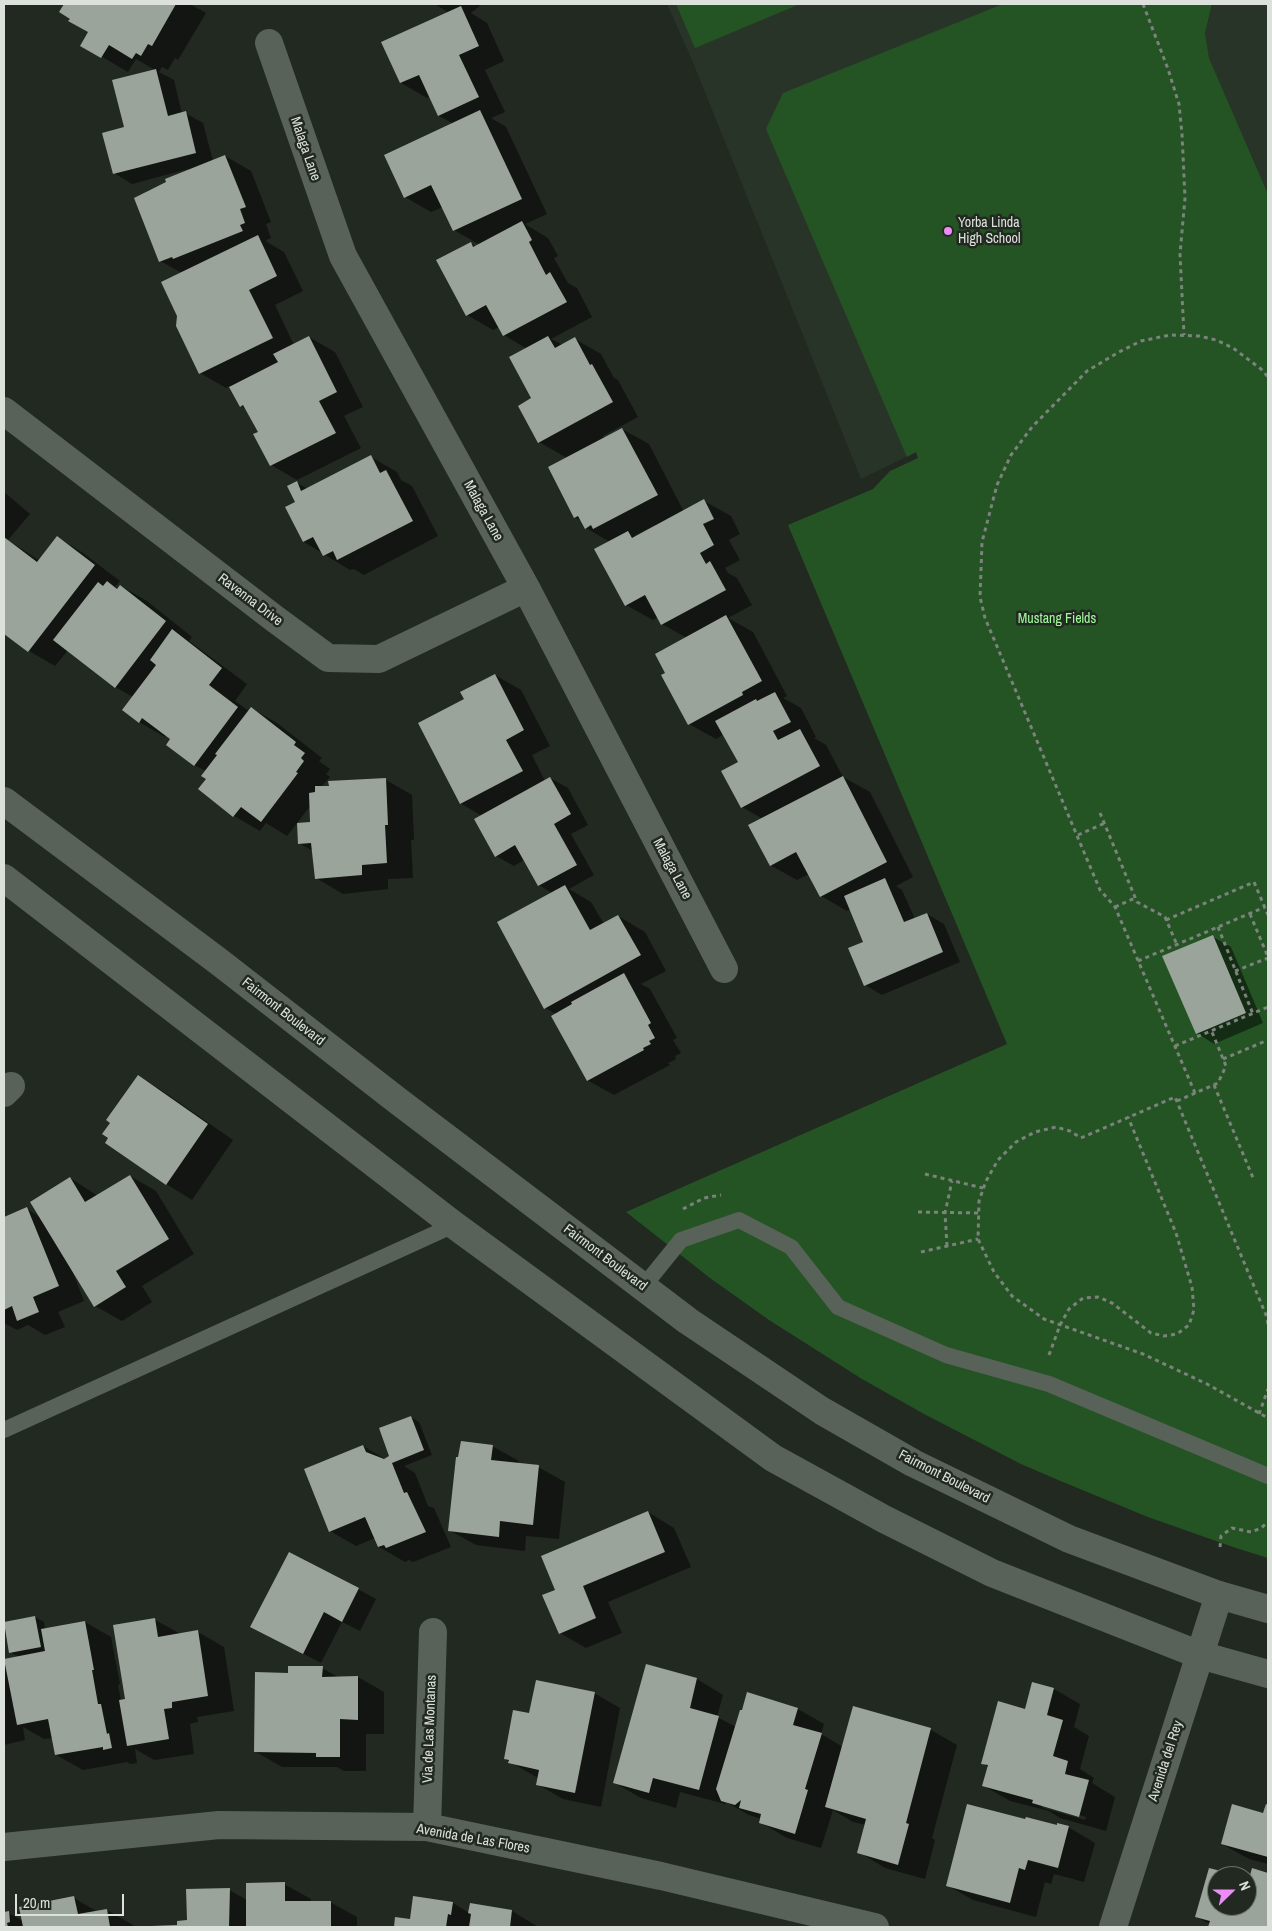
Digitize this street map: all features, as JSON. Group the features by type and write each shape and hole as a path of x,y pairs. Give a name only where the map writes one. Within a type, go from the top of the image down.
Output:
{"street":[{"name":"Malaga Lane","path":"269,43 342,256 526,588 724,969"},
{"name":"Ravenna Drive","path":"4,410 275,620 328,658 379,659 526,588"},
{"name":"Fairmont Boulevard","path":"4,801 210,955 398,1102 688,1321 822,1411 913,1463 1070,1539 1219,1595 1268,1609"},
{"path":"4,878 454,1224 773,1458 884,1519 992,1573 1200,1655 1268,1674"},
{"name":"Avenida del Rey","path":"1113,1927 1219,1595"},
{"name":"Via de Las Montanas","path":"427,1827 433,1632"},
{"name":"Avenida de Las Flores","path":"4,1847 219,1825 427,1827 661,1876 862,1925"}],"lane":[{"path":"643,1287 682,1240 739,1220 791,1247 838,1307 946,1355 1049,1384 1268,1476"},
{"path":"4,1430 454,1224"}],"path":[{"path":"1143,4 1171,78 1178,104 1182,134 1185,198 1180,254 1184,335"},
{"path":"1195,1093 1115,907 1100,890 985,618 980,596 982,542 997,485 1011,455 1032,427 1087,372 1119,352 1141,341 1170,335 1184,335 1216,340 1233,348 1268,376"},
{"path":"1100,813 1137,902 1166,918 1177,945"},
{"path":"1078,836 1105,824"},
{"path":"1166,920 1254,882 1268,915"},
{"path":"1115,907 1135,898"},
{"path":"1138,961 1265,907"},
{"path":"1236,971 1268,957 1250,914"},
{"path":"1218,927 1253,1014"},
{"path":"1175,1046 1268,1007"},
{"path":"1177,1101 1218,1083 1226,1066 1212,1032"},
{"path":"1223,1059 1268,1040"},
{"path":"1214,1085 1254,1180"},
{"path":"1268,1324 1266,1315 1175,1097 1081,1138 1070,1131 1056,1127 1035,1132 1016,1142 998,1160 986,1181 979,1201 978,1239 994,1272 1012,1296 1044,1319 1151,1358 1207,1384 1268,1418"},
{"path":"1040,1355 1049,1356 1060,1325 1069,1309 1083,1298 1098,1297 1112,1304 1151,1333 1164,1336 1177,1334 1189,1325 1194,1310 1192,1287 1179,1242 1128,1118"},
{"path":"926,1174 983,1188"},
{"path":"948,1246 945,1213 952,1181"},
{"path":"680,1211 704,1198 724,1194"},
{"path":"918,1212 978,1213"},
{"path":"920,1252 978,1239"},
{"path":"1259,1414 1268,1389"},
{"path":"1220,1548 1221,1536 1232,1528 1251,1532 1261,1528 1268,1522"}],"shaded area":[{"name":"Yorba Linda High School","path":"667,4 1130,4 916,452 861,479 692,60"},
{"path":"1212,4 1268,4 1268,194 1209,58 1205,33"}],"green space":[{"path":"676,4 800,4 695,48"},
{"name":"Mustang Fields","path":"1003,4 1212,4 1205,33 1209,58 1268,194 1268,1558 1148,1517 1063,1482 1021,1464 924,1414 862,1379 769,1320 710,1278 626,1212 1007,1044 788,525 873,489 890,471 918,458 916,452 907,457 766,129 783,93"}],"building":[{"path":"64,4 176,4 152,46 148,44 141,56 136,53 132,59 109,45 101,58 80,46 88,32 68,21 70,19 59,12"},
{"path":"461,6 479,46 459,55 479,97 438,116 419,75 400,83 381,42"},
{"path":"156,69 168,116 186,111 196,153 113,174 102,133 124,127 112,80"},
{"path":"480,110 522,199 453,231 431,185 404,198 384,155"},
{"path":"225,155 246,207 240,209 245,223 240,225 243,231 173,259 172,257 159,262 134,198 166,182 165,179"},
{"path":"522,221 532,240 529,242 546,275 550,272 567,302 503,336 486,305 466,316 436,260 471,242 473,247"},
{"path":"258,235 277,276 249,290 273,338 199,374 176,326 177,316 161,282"},
{"path":"309,336 337,392 319,401 336,433 270,466 253,434 258,432 243,405 240,407 229,387 278,362 273,354"},
{"path":"548,336 555,348 575,337 613,402 538,443 518,406 531,398 509,357"},
{"path":"622,428 658,495 593,529 591,525 585,529 578,516 574,518 548,467"},
{"path":"371,455 380,473 386,470 413,521 337,560 333,551 323,556 313,537 303,542 285,507 295,502 287,486 297,481 301,491"},
{"path":"704,499 714,519 703,524 714,545 700,553 706,564 710,561 726,590 661,625 645,595 625,606 594,549 628,531 632,538"},
{"path":"57,536 95,565 28,652 4,634 4,537 37,562"},
{"path":"107,581 117,589 120,585 166,621 115,688 53,640 98,582 103,586"},
{"path":"726,615 762,681 742,692 743,695 688,725 661,675 665,673 655,654"},
{"path":"172,629 222,668 209,685 238,707 194,766 166,745 170,739 142,718 139,723 122,710 156,665 150,660"},
{"path":"495,674 524,730 506,740 523,771 460,804 418,723 464,699 460,692"},
{"path":"775,692 791,722 773,731 778,740 800,729 820,766 741,808 721,771 738,762 715,721 756,699 757,701"},
{"path":"251,707 296,742 294,745 305,753 301,758 304,761 296,772 298,773 261,822 241,807 233,817 198,789 206,779 201,776 217,755 215,754"},
{"path":"843,776 887,862 820,897 796,852 770,866 748,825"},
{"path":"550,777 571,814 554,824 577,865 538,886 515,845 495,857 474,819"},
{"path":"386,778 388,825 385,825 387,863 362,865 362,875 315,879 311,843 298,844 297,823 310,822 309,793 315,792 315,786 329,786 328,781"},
{"path":"885,878 904,922 927,913 943,952 864,986 848,948 863,942 844,896"},
{"path":"565,885 590,930 618,915 641,955 544,1009 497,922"},
{"path":"1213,935 1246,1013 1196,1034 1162,956"},
{"path":"624,973 651,1023 648,1025 655,1038 649,1041 651,1044 643,1048 644,1050 587,1081 551,1016 572,1004 571,1002"},
{"path":"138,1075 208,1124 166,1185 105,1143 108,1138 102,1134 110,1123 106,1120"},
{"path":"130,1175 169,1239 116,1271 126,1287 94,1307 30,1202 70,1177 85,1202"},
{"path":"27,1207 59,1286 33,1297 39,1312 17,1321 12,1306 4,1310 4,1217"},
{"path":"411,1416 424,1450 392,1463 404,1493 407,1492 426,1532 386,1548 384,1545 378,1547 365,1517 329,1532 304,1469 363,1445 366,1452 384,1459 389,1456 379,1428"},
{"path":"461,1441 493,1445 491,1460 539,1465 533,1525 500,1521 499,1537 448,1531 456,1457 458,1457"},
{"path":"648,1511 665,1552 583,1586 596,1618 559,1634 542,1595 555,1590 541,1556"},
{"path":"289,1552 359,1588 342,1622 324,1612 303,1654 250,1627"},
{"path":"35,1616 41,1647 9,1653 4,1622"},
{"path":"155,1618 158,1637 198,1630 208,1696 172,1702 172,1708 164,1709 169,1739 127,1746 119,1700 125,1699 113,1625"},
{"path":"85,1621 98,1704 101,1704 112,1748 103,1750 103,1747 55,1755 48,1719 17,1725 4,1659 45,1651 41,1629"},
{"path":"646,1664 697,1678 690,1708 719,1716 699,1790 653,1778 649,1793 613,1783"},
{"path":"288,1666 323,1666 322,1677 358,1676 358,1720 340,1719 340,1757 316,1757 316,1753 254,1752 255,1672 288,1673"},
{"path":"536,1680 595,1692 575,1793 536,1785 539,1770 508,1763 509,1760 504,1759 513,1710 529,1713"},
{"path":"1032,1682 1054,1688 1047,1715 1063,1720 1053,1756 1068,1761 1065,1774 1089,1780 1079,1817 1032,1803 1033,1800 982,1786 988,1765 981,1764 998,1701 1025,1709"},
{"path":"747,1692 798,1708 793,1725 822,1733 805,1789 808,1790 795,1834 759,1823 761,1814 739,1808 741,1800 735,1805 721,1801 716,1789"},
{"path":"853,1706 931,1728 906,1823 909,1824 898,1865 857,1853 866,1819 825,1807"},
{"path":"967,1804 1025,1819 1026,1817 1069,1826 1058,1868 1028,1860 1025,1870 1019,1868 1010,1903 946,1886"},
{"path":"1232,1804 1263,1813 1266,1804 1268,1805 1268,1857 1221,1844"},
{"path":"1257,1870 1268,1873 1268,1927 1208,1927 1210,1921 1195,1917 1207,1875 1207,1916 1257,1916"},
{"path":"285,1882 285,1901 331,1901 331,1927 246,1927 246,1883"},
{"path":"230,1888 229,1927 151,1927 177,1925 177,1921 187,1920 186,1889"},
{"path":"74,1896 78,1914 107,1909 110,1927 23,1927 19,1907"},
{"path":"413,1896 453,1902 451,1915 448,1914 446,1927 394,1927 395,1917 410,1919"},
{"path":"470,1903 512,1910 510,1927 469,1927 471,1914 468,1913"},
{"path":"9,1911 10,1922 7,1923 8,1927 4,1927 4,1912"}],"place":[{"name":"Yorba Linda High School","path":"948,231"}]}
